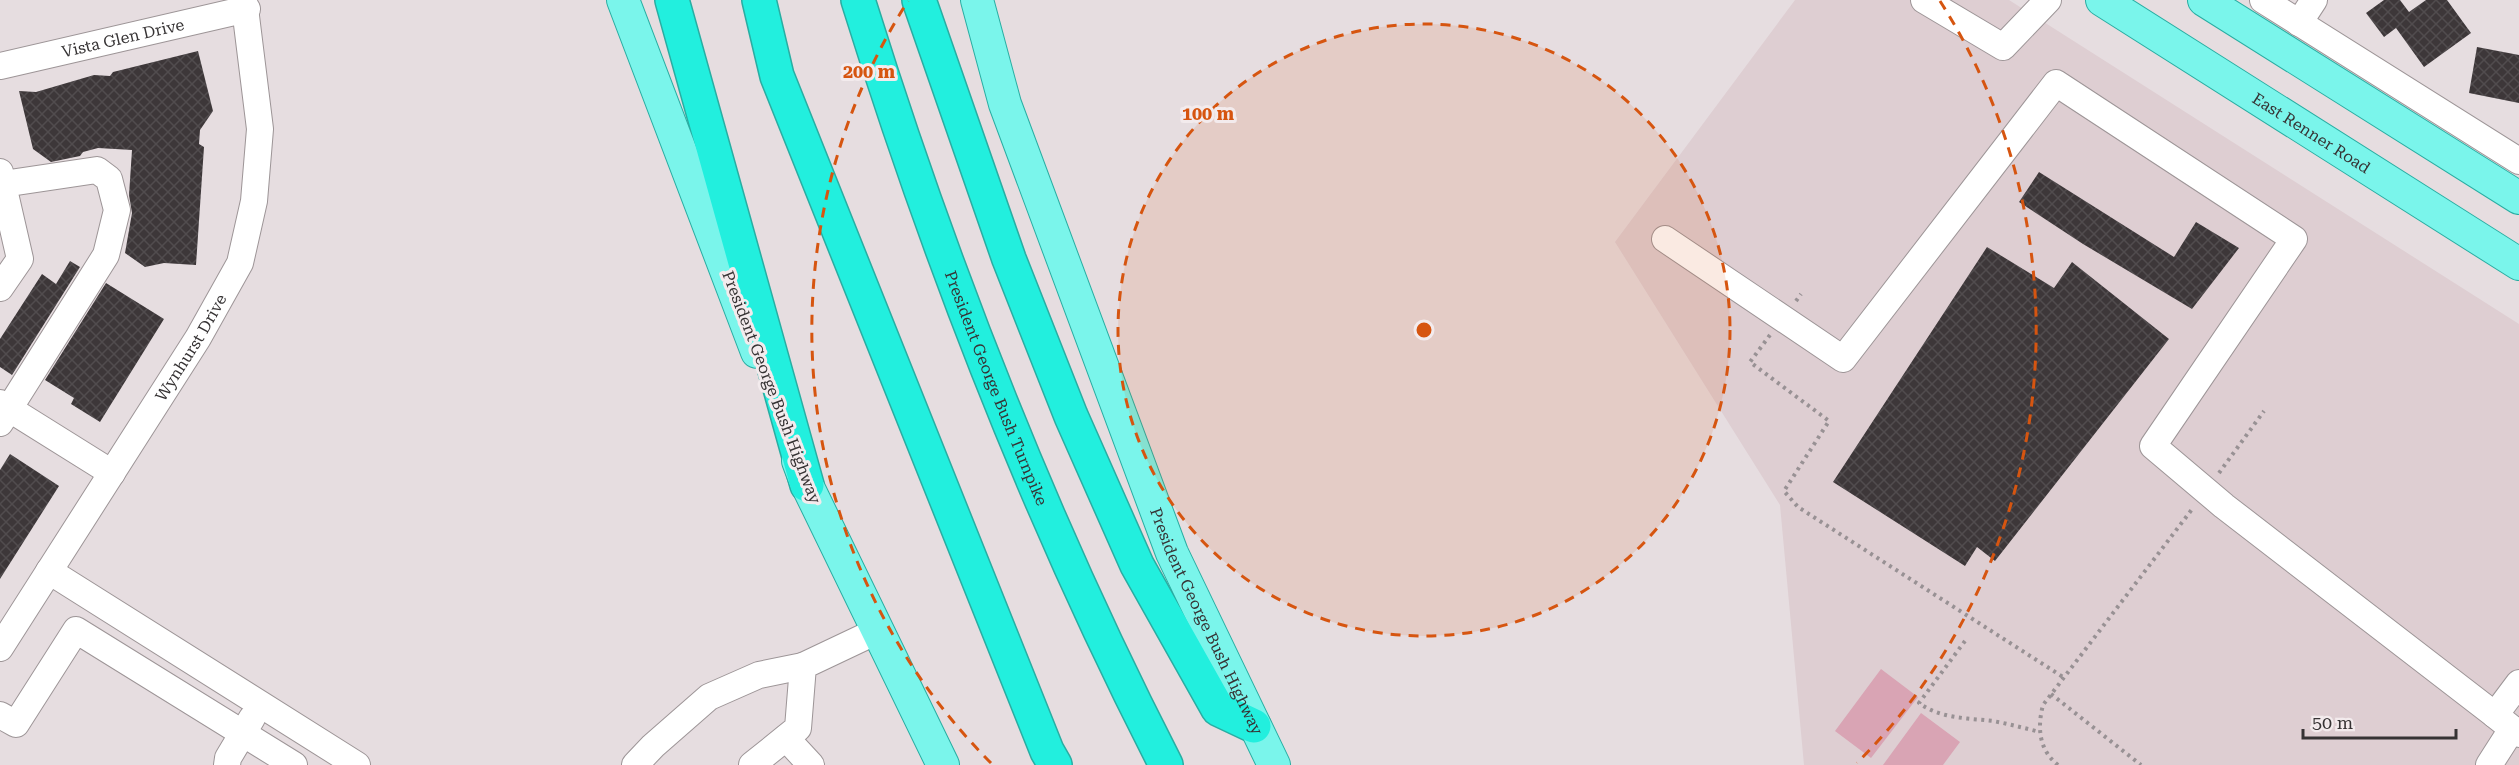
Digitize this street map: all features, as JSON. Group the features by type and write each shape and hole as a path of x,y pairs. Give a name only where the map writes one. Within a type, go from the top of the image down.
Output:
{"highway":[{"path":"672,0 807,484"},
{"path":"759,0 777,76 1007,652 1055,765"},
{"name":"President George Bush Turnpike","path":"858,0 922,195 1001,405 1091,610 1166,765"},
{"path":"920,0 1009,259 1071,416 1137,565 1218,709 1254,726"}],"main road":[{"name":"President George Bush Highway","path":"623,0 807,484 943,765"},
{"name":"President George Bush Highway","path":"976,0 1005,104 1172,554 1274,765"},
{"name":"East Renner Road","path":"2102,0 2519,264"},
{"path":"2204,0 2519,198"}],"street":[{"path":"1924,0 2003,47 2048,0"},
{"path":"2263,0 2519,161"},
{"path":"2299,23 2314,0"},
{"name":"Vista Glen Drive","path":"0,66 245,5"},
{"name":"Wynhurst Drive","path":"0,648 198,338 240,263 254,201 260,129 245,5"},
{"path":"1665,239 1843,359 2056,83 2294,239 2153,446 2206,491 2509,726"},
{"path":"0,288 20,259 1,178 97,170 110,179 117,210 106,255 3,412 112,473"},
{"path":"49,571 357,765"},
{"path":"0,715 16,724 76,630 294,765"},
{"path":"635,765 708,697 759,675 803,666 879,630"},
{"path":"752,765 798,728 803,666"},
{"path":"2488,765 2509,726 2519,683"},
{"path":"227,765 228,758 260,705"},
{"path":"786,738 811,765"}],"path":[{"path":"1801,294 1750,362 1829,421 1784,491 1798,507 2063,677"},
{"path":"2058,765 2045,751 2040,732 2039,721 2043,705 2253,430 2264,411"},
{"path":"1965,641 1919,703 1946,715 1966,720 1991,721 2040,732"},
{"path":"2051,694 2140,765"}],"shaded area":[{"path":"1795,0 2009,0 2519,324 2519,765 1804,765 1780,505 1615,242"},
{"path":"1881,669 1918,697 1871,758 1835,731"},
{"path":"1921,713 1960,742 1943,765 1883,765"}],"building":[{"path":"2384,0 2400,0 2409,12 2426,0 2447,0 2471,33 2424,67 2396,28 2384,37 2366,13"},
{"path":"2477,47 2519,55 2519,103 2469,93"},
{"path":"198,51 213,111 200,130 199,144 204,147 196,265 164,263 145,267 125,253 132,213 129,195 132,150 98,148 83,152 80,156 51,162 33,149 19,91 36,92 94,75 110,76 113,72"},
{"path":"2039,172 2174,257 2196,222 2239,248 2192,309 2083,244 2019,202"},
{"path":"1987,247 2054,288 2072,262 2169,339 1995,561 1977,547 1965,566 1833,482"},
{"path":"70,261 80,267 12,375 0,367 0,339 42,274 56,284"},
{"path":"106,283 164,319 100,422 71,404 74,398 45,380"},
{"path":"10,454 59,486 0,579 0,470"}]}
